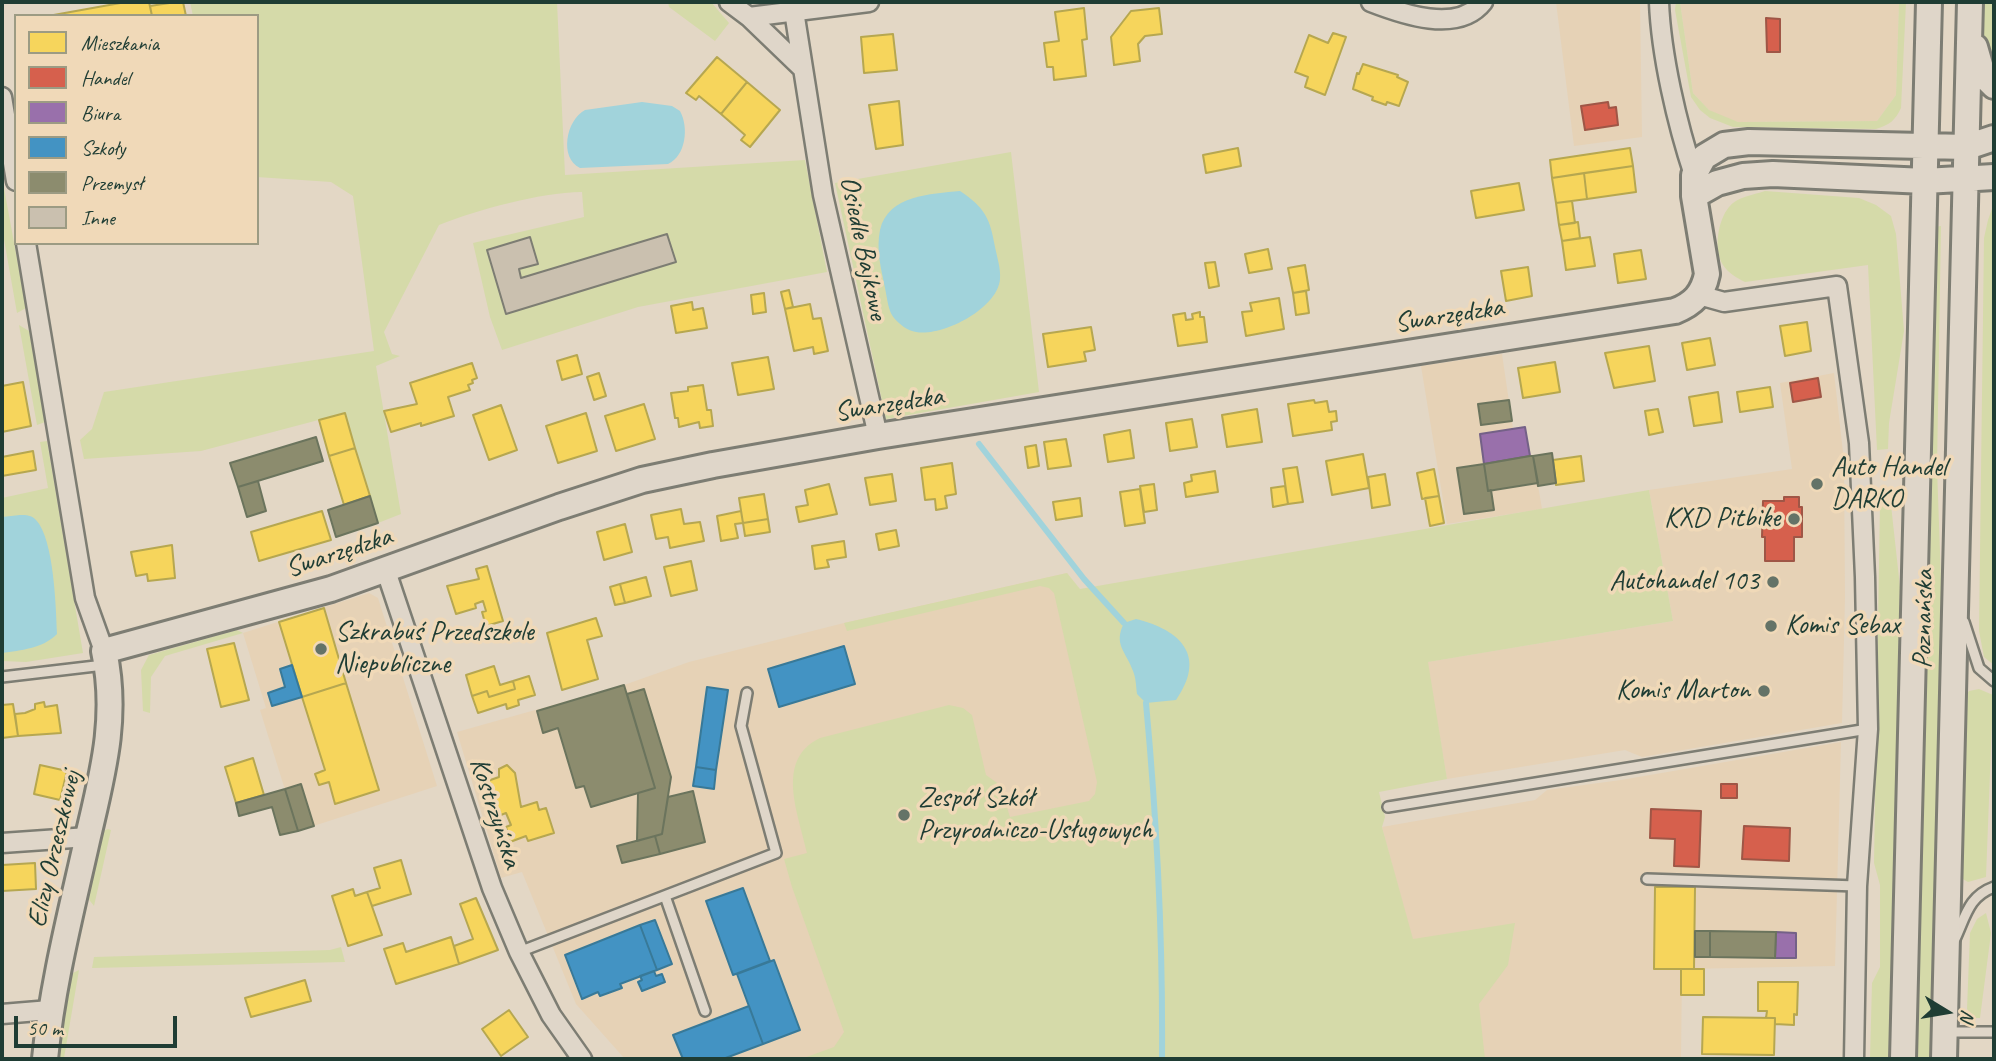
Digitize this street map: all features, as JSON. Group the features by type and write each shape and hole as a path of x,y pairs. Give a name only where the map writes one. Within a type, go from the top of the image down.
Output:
{"street":[{"path":"729,2 750,17 803,69"},
{"path":"750,17 869,2"},
{"path":"1371,2 1411,15 1450,19 1467,15 1483,2"},
{"path":"1659,2 1669,73 1694,185 1707,274 1699,295"},
{"name":"Poznańska","path":"1903,1059 1929,2"},
{"path":"1969,10 1983,75 1994,86"},
{"name":"Poznańska","path":"1944,1059 1969,10"},
{"name":"Osiedle Bajkowe","path":"794,11 823,195 878,436"},
{"path":"2,97 14,169"},
{"path":"1694,185 1704,157 1724,145 1749,142 1967,147 1994,138"},
{"path":"1694,185 1717,183 1742,176 1773,174 1925,181 1994,177"},
{"path":"26,245 85,598 105,658"},
{"name":"Poznańska","path":"1699,295 1724,302 1837,286 1856,408 1865,577 1868,729 1857,886 1854,1059"},
{"name":"Swarzędzka","path":"105,658 386,571 473,537 642,480 878,436 1675,311 1690,305 1699,295"},
{"name":"Kostrzyńska","path":"386,571 492,888 519,952 551,1015 582,1059"},
{"name":"Elizy Orzeszkowej","path":"45,1059 50,1010 109,743 110,696 105,658"},
{"path":"2,843 88,837"},
{"path":"2,1014 50,1010"}],"lane":[{"path":"1954,593 1979,668 1994,681"},
{"path":"2,677 105,658"},
{"path":"519,952 776,853 741,726 747,693"},
{"path":"1388,807 1868,729"},
{"path":"1647,879 1857,886"},
{"path":"1947,956 1971,904 1980,892 1994,887"},
{"path":"665,896 705,1011"},
{"path":"1945,1032 1994,1032"}],"shaded area":[{"path":"1556,2 1640,2 1642,137 1574,146"},
{"path":"1680,2 1899,4 1896,95 1877,121 1738,122 1724,118 1709,110 1693,93"},
{"path":"1502,354 1513,429 1525,427 1542,509 1447,524 1421,366"},
{"path":"1834,373 1844,461 1842,723 1642,757 1625,750 1447,779 1427,662 1673,621 1649,490 1792,469 1780,383"},
{"path":"1067,573 1079,589 1412,939 1382,827 1535,800 1547,790 1841,742 1835,966 1682,969 1681,1059 625,1059 576,1004 522,872 501,878 457,732 624,685 689,662 844,623"},
{"path":"369,593 378,598 437,786 298,831 260,710 266,708 243,633"}],"green space":[{"path":"190,2 557,2 565,175 805,160 827,272 638,307 502,350 490,317 473,243 584,217 582,192 547,195 509,203 439,225 384,332 392,354 400,356 376,366 401,514 378,523 345,413 201,451 84,459 80,440 92,429 104,392 374,351 353,196 331,182 259,177 259,14 193,14"},
{"path":"668,2 711,2 729,23 715,41 669,7"},
{"path":"1676,2 1680,2 1693,93 1709,110 1738,122 1877,121 1896,95 1899,2 1906,2 1901,108 1891,122 1876,129 1733,127 1710,118 1691,97 1675,10"},
{"path":"1981,2 1993,2 1994,73 1980,36"},
{"path":"1011,152 1039,392 886,419 835,183"},
{"path":"2,187 26,308 17,313 2,228"},
{"path":"1765,191 1859,198 1876,205 1891,216 1896,234 1904,331 1889,423 1888,449 1877,450 1868,265 1745,282 1727,270 1720,259 1718,235 1725,213 1736,201"},
{"path":"1994,203 1994,665 1984,657 1979,631 1984,238"},
{"path":"1941,226 1937,468 1942,608 1932,1059 1915,1059 1935,227"},
{"path":"19,325 29,331 45,422 37,425"},
{"path":"47,441 83,653 26,662 2,661 2,498 48,488 40,442"},
{"path":"1649,490 1673,621 1428,662 1447,779 1379,792 1385,817 1382,827 1413,939 1515,923 1508,965 1479,1004 1485,1059 801,1059 834,1047 844,1032 784,859 807,853 793,790 797,760 806,748 820,738 949,705 963,708 972,715 986,775 1000,785 1010,817 1089,801 1095,794 1097,782 1054,593 1049,588 1040,586 847,631 844,623 1067,573 1080,589"},
{"path":"1880,504 1891,505 1900,587 1890,1059 1870,1059 1872,983 1880,967 1880,885 1874,863"},
{"path":"237,630 243,633 165,656 151,677 150,713 143,711 141,670 149,655"},
{"path":"1979,689 1993,695 1986,877 1968,882 1961,878 1966,695 1969,691"},
{"path":"111,830 94,906 87,897 103,831"},
{"path":"1986,913 1991,933 1980,1018 1974,1018 1967,1009 1970,933 1977,919"},
{"path":"341,947 345,962 92,968 94,957 330,950"},
{"path":"79,970 64,1058 57,1059 71,974"}],"water":[{"path":"642,102 672,106 680,111 685,133 682,148 674,160 668,164 580,168 573,163 567,148 570,130 578,115 585,110"},
{"path":"960,191 981,209 988,221 1000,271 997,290 980,310 954,325 927,332 913,331 896,320 889,308 880,259 880,230 885,218 901,203 924,195"},
{"path":"20,515 36,520 47,542 53,574 57,634 38,646 2,653 2,517"},
{"path":"1136,619 1166,630 1184,647 1189,658 1189,670 1176,700 1146,703 1137,694 1134,674 1120,643 1124,623"}],"building: Mieszkania":[{"path":"126,2 149,2 152,14 59,14"},
{"path":"183,2 186,14 152,14 150,6"},
{"path":"1084,8 1087,39 1082,40 1086,76 1054,80 1053,67 1047,67 1044,43 1059,41 1055,12"},
{"path":"1159,8 1162,34 1145,36 1138,44 1140,61 1114,65 1111,37 1131,11"},
{"path":"1333,33 1346,37 1325,95 1305,87 1308,77 1295,72 1309,35 1328,43"},
{"path":"893,34 897,70 864,73 861,37"},
{"path":"717,57 747,82 721,114 699,96 696,100 686,93"},
{"path":"1363,64 1398,75 1397,77 1408,82 1399,106 1372,100 1373,97 1353,89 1357,73 1359,74"},
{"path":"747,82 780,110 750,147 741,140 745,135 721,114"},
{"path":"899,101 903,145 876,149 869,105"},
{"path":"1238,148 1241,166 1206,173 1203,155"},
{"path":"1630,148 1633,166 1552,178 1550,160"},
{"path":"1633,166 1636,192 1587,199 1584,173"},
{"path":"1584,173 1587,199 1556,203 1552,178"},
{"path":"1519,183 1524,210 1476,218 1471,191"},
{"path":"1572,201 1575,223 1559,225 1556,203"},
{"path":"1578,222 1580,238 1562,241 1559,225"},
{"path":"1590,237 1595,266 1566,270 1562,241"},
{"path":"1268,249 1272,269 1249,273 1245,254"},
{"path":"1641,250 1646,279 1618,283 1614,254"},
{"path":"1215,262 1219,286 1209,288 1205,263"},
{"path":"1305,265 1309,290 1293,293 1288,268"},
{"path":"1528,267 1532,296 1506,301 1501,271"},
{"path":"789,290 793,307 785,309 781,292"},
{"path":"1306,291 1309,313 1296,315 1293,293"},
{"path":"764,293 766,312 753,314 751,295"},
{"path":"1279,298 1284,329 1246,336 1242,312 1252,311 1250,303"},
{"path":"692,302 693,310 703,308 707,328 676,333 671,306"},
{"path":"810,304 813,319 821,318 828,351 814,354 813,347 794,351 785,309"},
{"path":"1200,312 1200,317 1204,317 1207,342 1178,346 1173,315 1185,313 1186,320 1193,319 1192,314"},
{"path":"1807,322 1811,351 1785,356 1780,326"},
{"path":"1091,327 1095,350 1084,352 1086,361 1048,367 1043,334"},
{"path":"1710,338 1715,365 1687,370 1682,343"},
{"path":"1649,346 1655,381 1614,388 1605,353"},
{"path":"577,355 582,374 562,380 557,361"},
{"path":"768,357 774,389 738,395 732,363"},
{"path":"1555,362 1560,392 1523,398 1518,368"},
{"path":"472,363 477,378 468,385 470,390 448,397 454,416 391,432 384,411 417,404 410,383"},
{"path":"599,373 606,396 594,400 587,377"},
{"path":"23,382 31,426 2,432 2,386"},
{"path":"703,385 713,426 700,428 699,422 679,427 671,393 688,391 688,387"},
{"path":"1770,387 1773,407 1740,412 1737,392"},
{"path":"1718,392 1722,422 1694,426 1689,397"},
{"path":"1314,400 1315,403 1327,401 1329,412 1336,411 1337,421 1331,422 1332,430 1293,436 1288,404"},
{"path":"644,404 655,439 616,451 605,416"},
{"path":"501,405 517,450 489,460 473,415"},
{"path":"1257,409 1262,442 1227,447 1222,415"},
{"path":"1658,409 1663,432 1649,435 1645,411"},
{"path":"345,413 355,448 329,456 319,420"},
{"path":"586,413 597,451 558,463 546,426"},
{"path":"1192,419 1197,447 1170,451 1166,423"},
{"path":"1130,430 1134,458 1108,462 1104,435"},
{"path":"1066,439 1071,466 1048,469 1044,442"},
{"path":"1036,445 1039,466 1028,468 1025,447"},
{"path":"355,448 370,496 344,505 329,456"},
{"path":"33,451 36,470 2,476 2,457"},
{"path":"1363,454 1369,488 1332,495 1326,461"},
{"path":"1581,456 1584,481 1556,485 1553,460"},
{"path":"952,463 956,494 945,496 947,508 936,510 935,499 925,500 921,468"},
{"path":"1297,467 1303,502 1288,504 1283,469"},
{"path":"1434,469 1439,496 1422,499 1417,473"},
{"path":"1215,471 1218,492 1186,497 1184,483 1192,481 1191,475"},
{"path":"892,474 896,501 870,505 865,478"},
{"path":"1385,474 1390,505 1372,508 1368,477"},
{"path":"829,484 837,514 799,522 796,507 808,505 805,490"},
{"path":"1154,484 1157,510 1144,512 1140,486"},
{"path":"1285,486 1288,504 1273,507 1271,488"},
{"path":"1140,489 1145,523 1125,526 1120,492"},
{"path":"764,494 768,519 743,523 739,498"},
{"path":"1439,496 1444,523 1430,526 1425,498"},
{"path":"1080,498 1082,516 1056,520 1053,502"},
{"path":"681,509 684,524 700,522 704,541 670,548 668,537 656,539 651,515"},
{"path":"322,511 331,540 259,561 251,532"},
{"path":"741,511 743,523 735,524 738,538 721,541 717,516"},
{"path":"768,519 770,532 745,536 743,523"},
{"path":"625,524 632,552 604,560 597,532"},
{"path":"896,530 899,546 879,550 876,534"},
{"path":"844,541 846,557 827,560 829,567 815,569 812,546"},
{"path":"172,545 175,578 148,581 147,574 136,576 131,552"},
{"path":"691,561 697,590 671,596 664,567"},
{"path":"487,566 503,621 486,626 482,612 486,611 483,601 475,604 476,608 456,614 447,586 479,579 476,569"},
{"path":"646,577 651,596 625,603 620,584"},
{"path":"620,584 625,603 615,605 610,587"},
{"path":"324,608 346,683 302,697 279,622"},
{"path":"596,618 602,636 587,640 598,679 562,690 547,633"},
{"path":"234,643 249,700 221,707 207,649"},
{"path":"494,666 500,685 513,681 515,689 489,697 487,691 472,696 466,675"},
{"path":"529,676 535,695 518,700 519,705 507,709 506,704 478,713 472,696 487,691 489,697 515,689 513,681"},
{"path":"346,683 379,790 335,804 329,782 319,785 315,774 325,770 302,697"},
{"path":"44,702 45,707 57,705 61,733 18,736 15,714 35,709 35,704"},
{"path":"13,704 18,736 2,738 2,705"},
{"path":"253,758 264,795 236,803 225,767"},
{"path":"40,765 67,771 60,800 34,794"},
{"path":"507,765 515,773 521,807 537,802 539,810 546,808 554,833 528,841 526,836 510,842 506,827 511,825 506,813 493,818 482,783 499,777 499,769"},
{"path":"401,860 411,894 372,906 367,892 380,888 374,868"},
{"path":"35,863 36,889 2,891 2,865"},
{"path":"1655,887 1695,887 1694,969 1654,969"},
{"path":"353,889 355,896 367,892 382,935 348,946 332,896"},
{"path":"476,898 498,950 459,964 454,946 473,939 460,904"},
{"path":"451,937 459,964 396,984 384,949 403,943 406,952"},
{"path":"1681,969 1704,969 1704,995 1681,995"},
{"path":"305,980 311,1001 251,1017 245,998"},
{"path":"1758,982 1798,982 1794,1025 1775,1024 1775,1018 1766,1018 1767,1011 1758,1011"},
{"path":"509,1010 528,1037 501,1056 482,1029"},
{"path":"1703,1017 1775,1018 1774,1055 1702,1054"}],"building: Handel":[{"path":"1766,18 1780,19 1780,52 1767,52"},
{"path":"1608,102 1609,108 1616,107 1618,125 1585,130 1581,106"},
{"path":"1818,378 1821,397 1793,402 1790,383"},
{"path":"1784,497 1799,497 1799,507 1802,507 1802,537 1794,537 1794,561 1765,561 1765,537 1762,537 1763,501 1784,501"},
{"path":"1721,784 1737,784 1737,798 1721,798"},
{"path":"1651,809 1701,811 1699,867 1674,866 1675,839 1650,838"},
{"path":"1744,826 1790,828 1789,861 1742,859"}],"building: Biura":[{"path":"1525,427 1530,456 1484,464 1480,434"},
{"path":"1776,932 1796,933 1796,958 1775,958"}],"building: Szkoły":[{"path":"844,646 855,684 779,707 768,669"},
{"path":"292,665 302,697 272,706 268,693 285,687 280,669"},
{"path":"707,687 728,690 716,770 696,767"},
{"path":"696,767 716,770 714,789 693,786"},
{"path":"743,888 770,961 733,975 706,901"},
{"path":"655,920 672,964 657,970 640,925"},
{"path":"640,925 657,970 620,984 622,988 600,996 598,992 582,999 565,955"},
{"path":"774,960 800,1030 763,1044 737,974"},
{"path":"654,971 656,976 662,974 665,982 642,991 638,982 642,980 640,976"},
{"path":"749,1006 763,1044 723,1059 683,1059 673,1035"}],"building: Przemysł":[{"path":"1509,400 1512,421 1481,425 1478,404"},
{"path":"316,437 323,461 238,487 230,463"},
{"path":"1552,453 1556,483 1538,486 1533,456"},
{"path":"1533,456 1538,483 1488,491 1484,464"},
{"path":"1484,464 1494,510 1464,514 1457,468"},
{"path":"258,481 266,511 247,517 238,487"},
{"path":"370,496 378,523 336,537 328,510"},
{"path":"624,685 655,788 591,807 584,786 576,788 558,728 543,733 537,711"},
{"path":"644,689 671,777 662,834 637,841 638,793 655,788 627,694"},
{"path":"301,784 314,826 298,831 285,789"},
{"path":"285,789 298,831 280,835 272,807 239,816 236,803"},
{"path":"693,791 705,842 660,854 655,836 662,834 668,797"},
{"path":"655,836 660,854 622,863 617,846"},
{"path":"1695,931 1710,931 1710,957 1695,957"},
{"path":"1710,931 1776,932 1775,958 1710,957"}],"building: Inne":[{"path":"667,234 676,262 506,314 487,250 530,237 538,264 519,269 521,278"}],"waterway":[{"path":"979,444 1084,579 1124,623"},
{"path":"1146,703 1158,881 1162,1059"}],"place":[{"name":"Auto Handel DARKO","path":"1817,484"},
{"name":"KXD Pitbike","path":"1794,519"},
{"name":"Autohandel 103","path":"1773,582"},
{"name":"Komis Sebax","path":"1771,626"},
{"name":"Szkrabuś Przedszkole Niepubliczne","path":"321,649"},
{"name":"Komis Marton","path":"1764,691"},
{"name":"Zespół Szkół Przyrodniczo-Usługowych","path":"904,815"}]}
